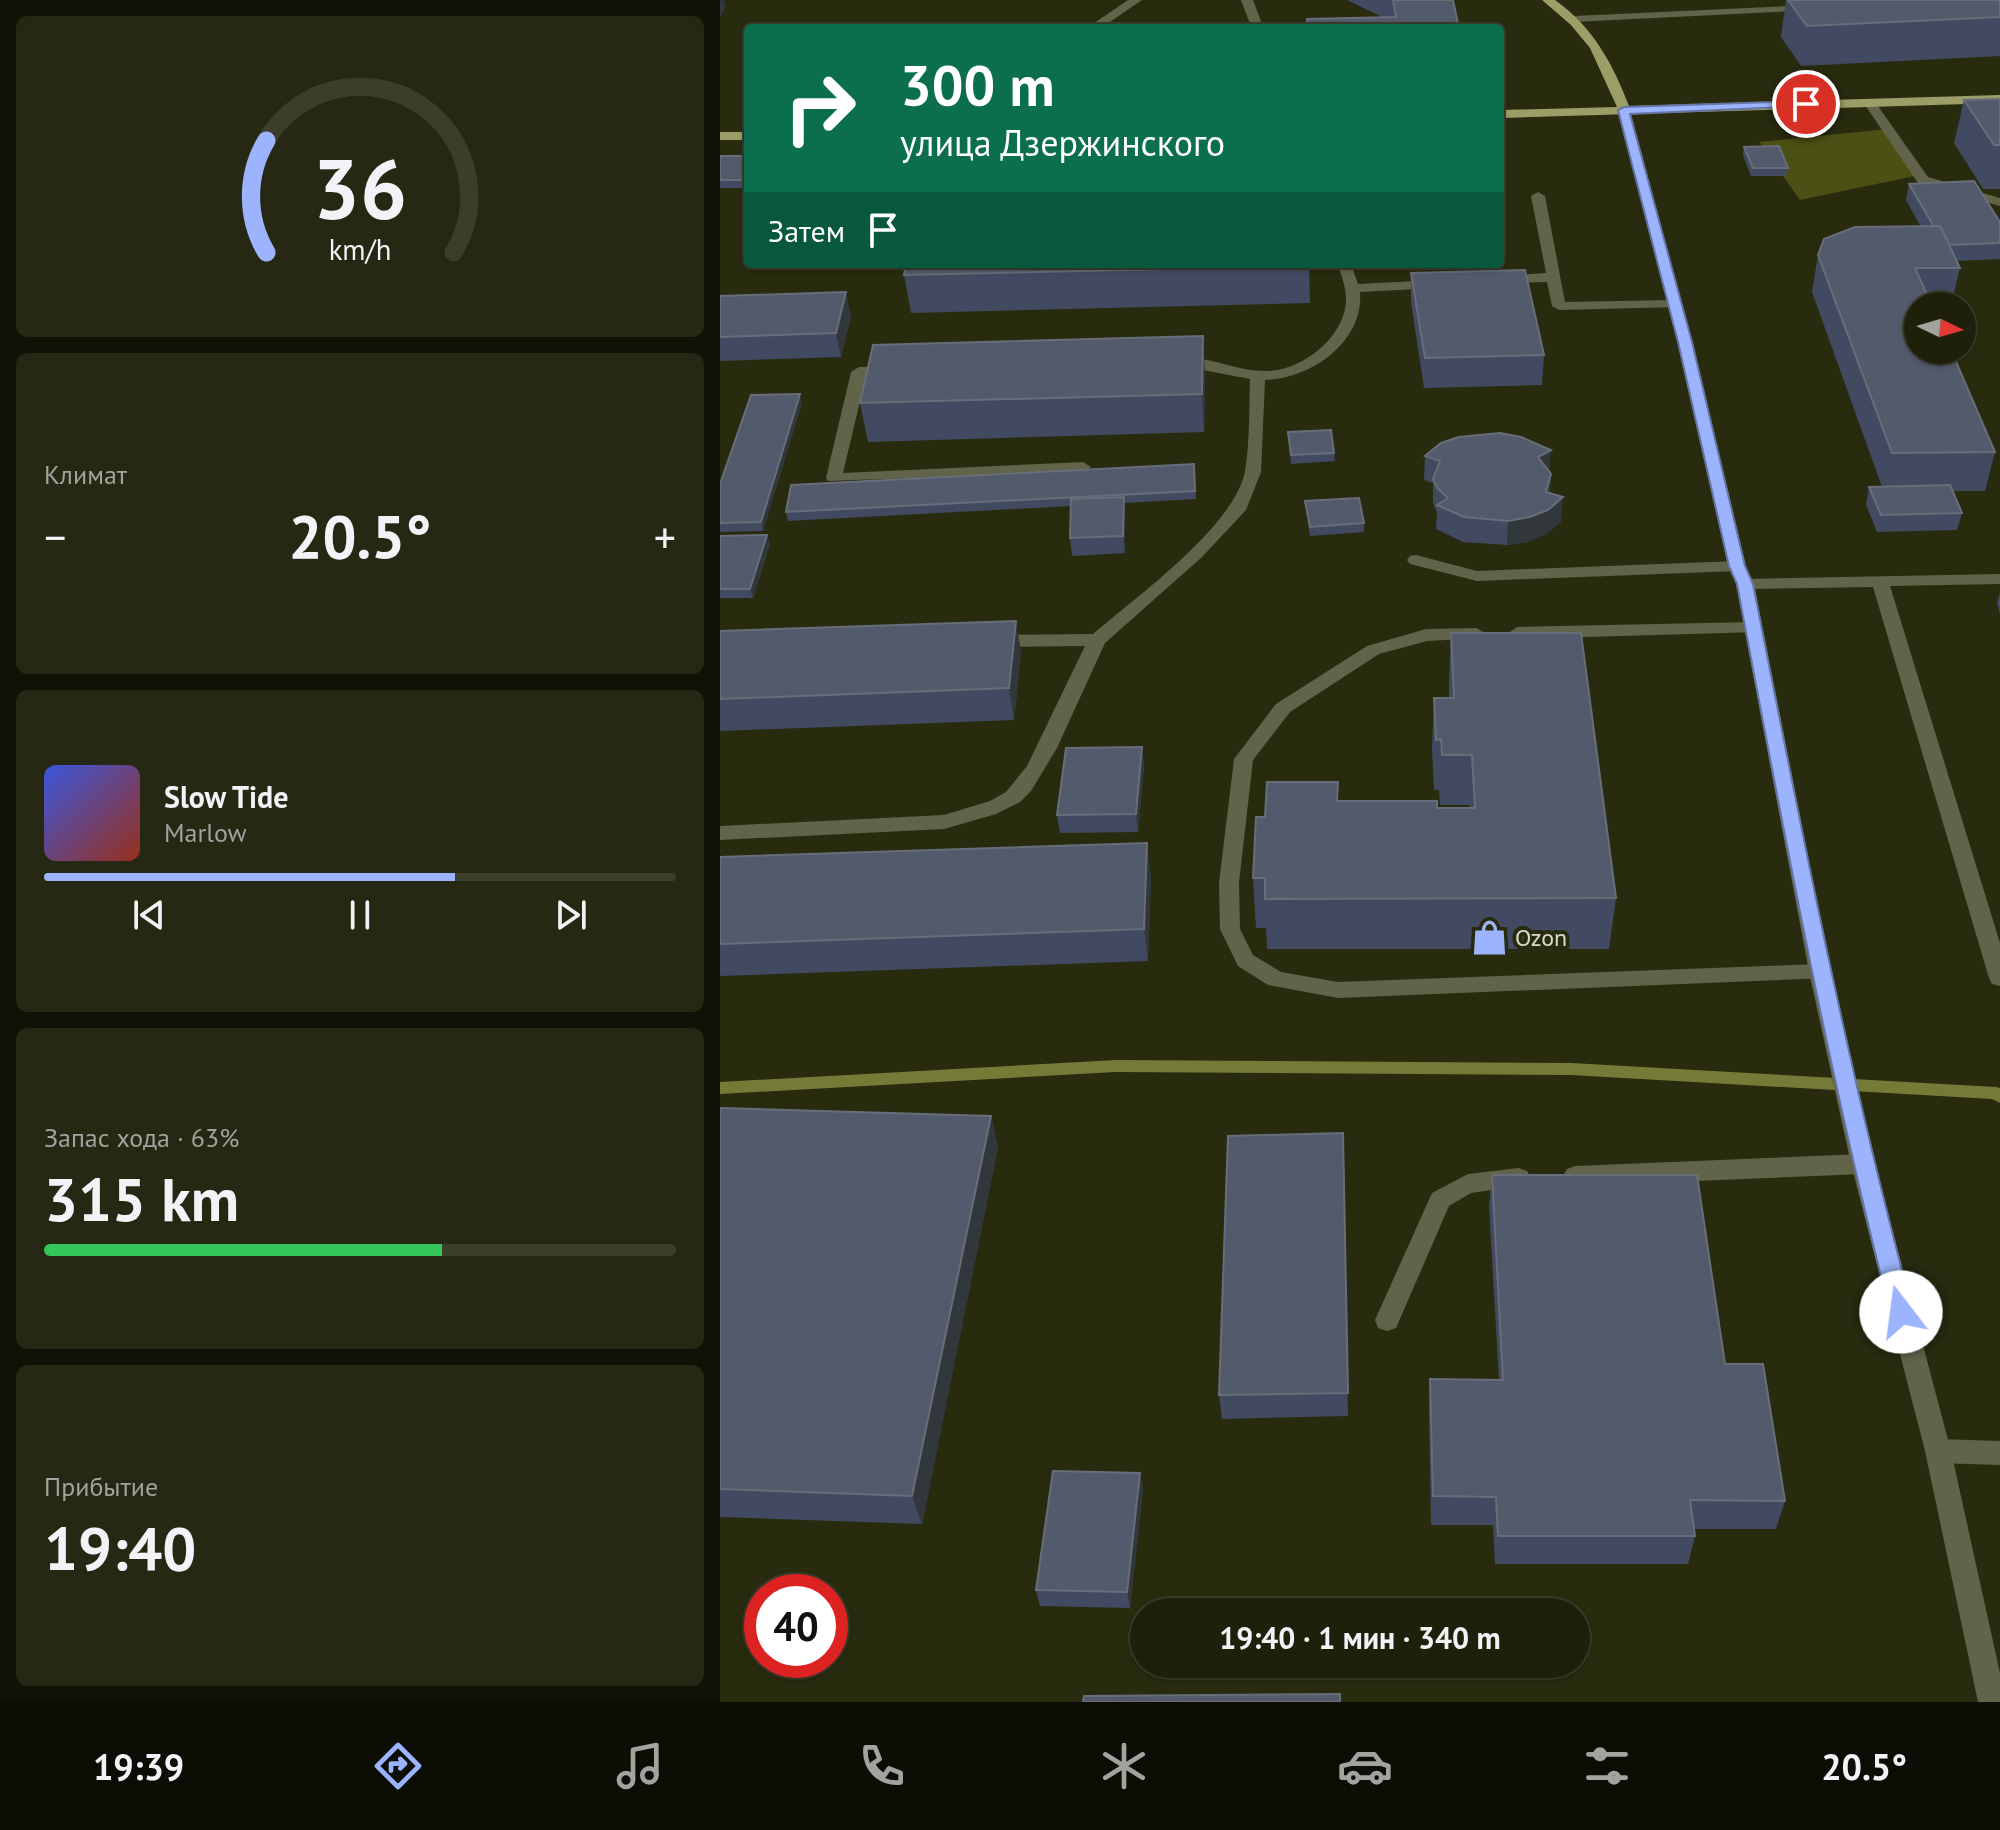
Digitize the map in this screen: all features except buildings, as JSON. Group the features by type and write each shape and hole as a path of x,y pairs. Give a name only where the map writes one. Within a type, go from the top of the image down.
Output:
{"main road":[{"path":"1548,0 1574,19 1602,54 1624,110"},
{"path":"1504,114 2000,99"},
{"path":"720,136 744,136"}],"street":[{"path":"1099,24 1136,0"},
{"path":"1247,0 1256,24"},
{"path":"1574,19 1828,8"},
{"path":"1869,102 1923,180 1999,204"},
{"path":"1624,110 1754,628 1840,1063 1863,1164 1938,1451 1992,1702"},
{"path":"1538,196 1559,306 1674,304"},
{"path":"1154,362 1200,360 1258,376 1286,373 1309,365 1330,350 1353,316 1355,288 1346,268"},
{"path":"1492,281 1553,277"},
{"path":"1355,288 1446,283"},
{"path":"905,370 859,372 834,478 1083,467"},
{"path":"720,833 944,822 978,814 1014,796 1032,778 1097,640 1196,553 1238,510 1253,472 1258,376"},
{"path":"1416,560 1477,576 1741,575 1880,581 2000,579"},
{"path":"1880,581 2000,978"},
{"path":"1754,628 1426,635 1373,650 1283,708 1244,759 1229,883 1230,929 1245,960 1276,979 1338,990 1820,972"},
{"path":"972,642 1097,640"},
{"path":"1387,1320 1440,1200 1454,1187 1470,1180 1863,1164"},
{"path":"1938,1451 2000,1453"}],"shaded area":[{"path":"1888,129 1924,174 1800,200 1759,142"}],"waterway":[{"path":"720,1088 1116,1066 1571,1069 1996,1093 2000,1097"}],"place":[{"name":"Ozon","path":"1489,937"}],"route":[{"path":"1806,104 1624,110 1685,342 1737,566 1745,584 1820,972 1863,1164 1901,1312"}]}
